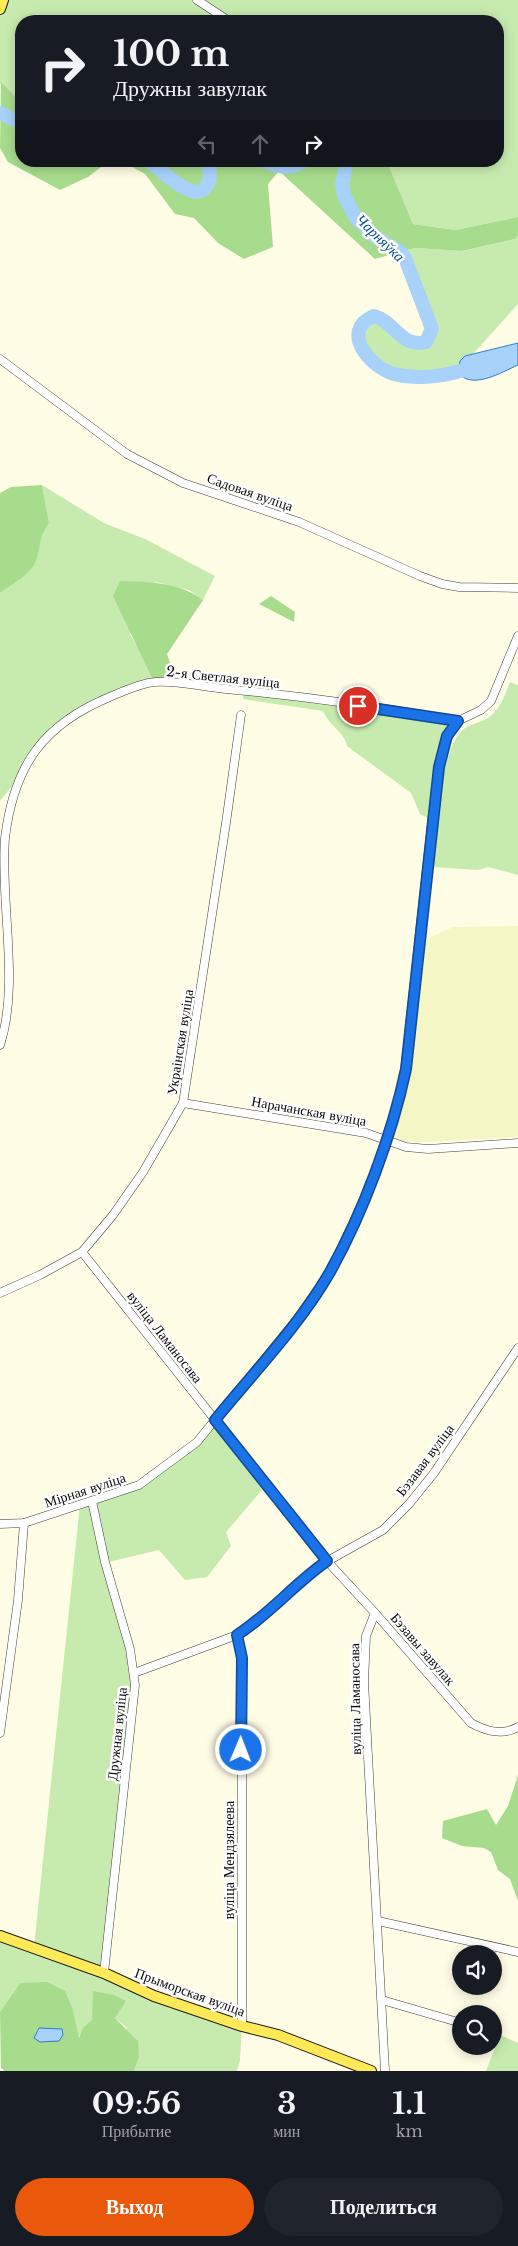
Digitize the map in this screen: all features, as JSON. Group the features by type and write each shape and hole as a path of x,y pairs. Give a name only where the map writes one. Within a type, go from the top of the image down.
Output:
{"main road":[{"path":"0,10 3,0"},
{"name":"Прыморская вуліца","path":"0,1936 104,1973 154,1996 242,2026 278,2035 370,2071"}],"street":[{"path":"197,0 220,15"},
{"name":"Садовая вуліца","path":"0,359 127,454 183,483 299,522 442,584 459,587 518,588"},
{"path":"458,721 486,706 491,701 518,636"},
{"name":"2-я Светлая вуліца","path":"0,1045 4,1032 7,994 3,867 8,814 18,780 35,750 60,725 79,711 119,693 154,682 244,691 458,721"},
{"name":"Украінская вуліца","path":"0,1293 40,1275 82,1252 113,1215 143,1172 183,1103 241,715"},
{"name":"Мірная вуліца","path":"0,1524 24,1522 139,1485 197,1442 297,1320 330,1272 361,1206 387,1141 398,1105 406,1069 439,767 447,736 458,721"},
{"name":"Нарачанская вуліца","path":"183,1103 366,1133 406,1147 428,1149 518,1144"},
{"name":"вуліца Ламаносава","path":"82,1252 327,1561 375,1613 366,1636 364,1663 386,2071"},
{"name":"Бэзавая вуліца","path":"134,1673 237,1635 256,1623 307,1576 327,1561 383,1530 409,1504 446,1457 518,1348"},
{"name":"Дружная вуліца","path":"92,1501 105,1562 130,1649 134,1673 134,1699 104,1973"},
{"path":"0,1733 18,1600 24,1522"},
{"name":"Бэзавы завулак","path":"375,1613 471,1723 480,1728 501,1732 511,1731 518,1727"},
{"name":"вуліца Мендзялеева","path":"237,1635 240,1645 242,1673 242,2026"},
{"path":"378,1921 518,1952"},
{"path":"382,2000 452,2020"}],"green space":[{"path":"0,0 518,0 518,217 455,230 413,224 389,167 504,167 504,15 15,15 15,97 0,84"},
{"path":"1,82 15,97 15,166 8,162 0,148"},
{"path":"17,167 101,167 88,177 60,190"},
{"path":"132,167 389,167 413,224 455,230 518,217 518,236 515,239 462,251 415,248 375,259 279,171 268,184 273,247 244,259 218,243 194,218 175,214 145,174"},
{"path":"518,236 518,304 473,354 465,356 457,366 458,372 420,377 406,376 394,374 372,362 364,352 359,337 361,327 368,318 376,317 386,322 415,345 423,345 430,336 428,320 414,280 400,252 415,248 463,251 515,239"},
{"path":"42,485 104,523 145,539 215,576 203,600 189,590 156,582 130,634 145,660 154,682 119,693 60,725 0,801 0,593 26,575 36,561 42,538 49,523"},
{"path":"42,485 49,523 42,538 36,561 26,575 0,593 0,493 11,487"},
{"path":"120,581 174,586 203,600 167,654 175,677 154,682 113,596"},
{"path":"271,596 295,612 294,622 259,604"},
{"path":"510,682 518,685 518,875 488,867 478,870 434,867 442,782 450,750 459,733 471,725 488,718 496,711"},
{"path":"244,691 458,721 447,736 432,820 420,814 411,793 347,746 343,736 329,721 323,711 243,699"},
{"path":"518,926 518,1137 406,1142 392,1137 409,1069 422,941 453,927"},
{"path":"215,1420 262,1490 226,1532 231,1546 207,1577 185,1580 159,1550 105,1563 134,1673 104,1973 242,2026 240,2060 237,2071 134,2071 139,2057 126,2027 115,2018 102,2019 88,2024 78,2039 73,2010 20,1983 0,2012 0,1936 34,1947 80,1504 139,1485 197,1442"},
{"path":"518,1775 518,1901 510,1879 498,1870 491,1852 484,1848 462,1846 442,1838 443,1821 487,1809 496,1825 508,1806"},
{"path":"47,1982 65,1991 73,2010 79,2038 83,2028 92,2020 93,1991 114,1995 126,2001 115,2018 138,2041 139,2057 134,2071 5,2071 1,2068 0,2012 20,1983"},
{"path":"502,2036 518,2043 518,2071 486,2071 492,2055 502,2055"}],"water":[{"path":"518,343 518,365 478,380 471,380 458,372 460,361 465,356"},
{"path":"39,2028 62,2029 63,2035 59,2041 40,2042 34,2038"}],"waterway":[{"name":"Чарняўка","path":"0,113 15,120"},
{"name":"Чарняўка","path":"156,167 177,183 193,191 200,191 205,188 210,179 209,167"},
{"name":"Чарняўка","path":"346,167 342,184 344,195 355,217 374,236 400,252 405,258 432,329 426,342 411,342 387,323 374,316 364,323 359,330 362,348 376,364 394,374 404,376 435,376 475,367"}],"route":[{"path":"241,1750 242,1658 237,1635 256,1623 307,1576 327,1561 215,1420 297,1320 330,1272 361,1206 387,1141 406,1069 439,767 447,736 458,721 358,706"}]}
